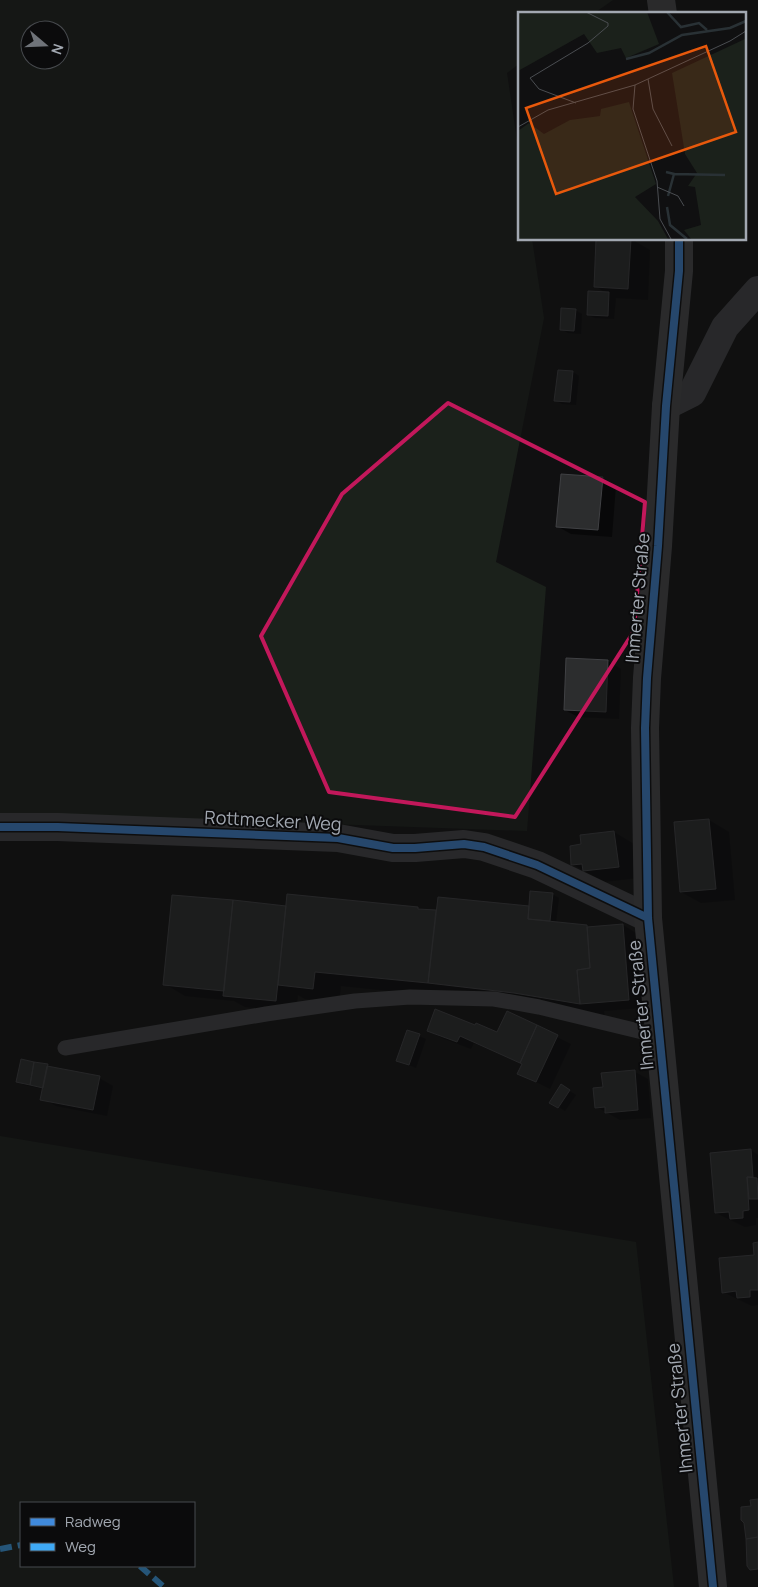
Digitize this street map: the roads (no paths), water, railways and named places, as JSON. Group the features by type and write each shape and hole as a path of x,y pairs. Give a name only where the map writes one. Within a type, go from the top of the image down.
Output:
{"main road":[{"name":"Ihmerter Straße","path":"679,240 646,698 648,918 713,1587"}],"street":[{"path":"666,406 692,393 725,327 758,290"},
{"name":"Rottmecker Weg","path":"0,827 58,827 338,838 393,848 464,844 484,847 537,865 648,918"}],"lane":[{"path":"65,1048 266,1014 355,1001 410,997 494,999 539,1007 659,1036"}]}
